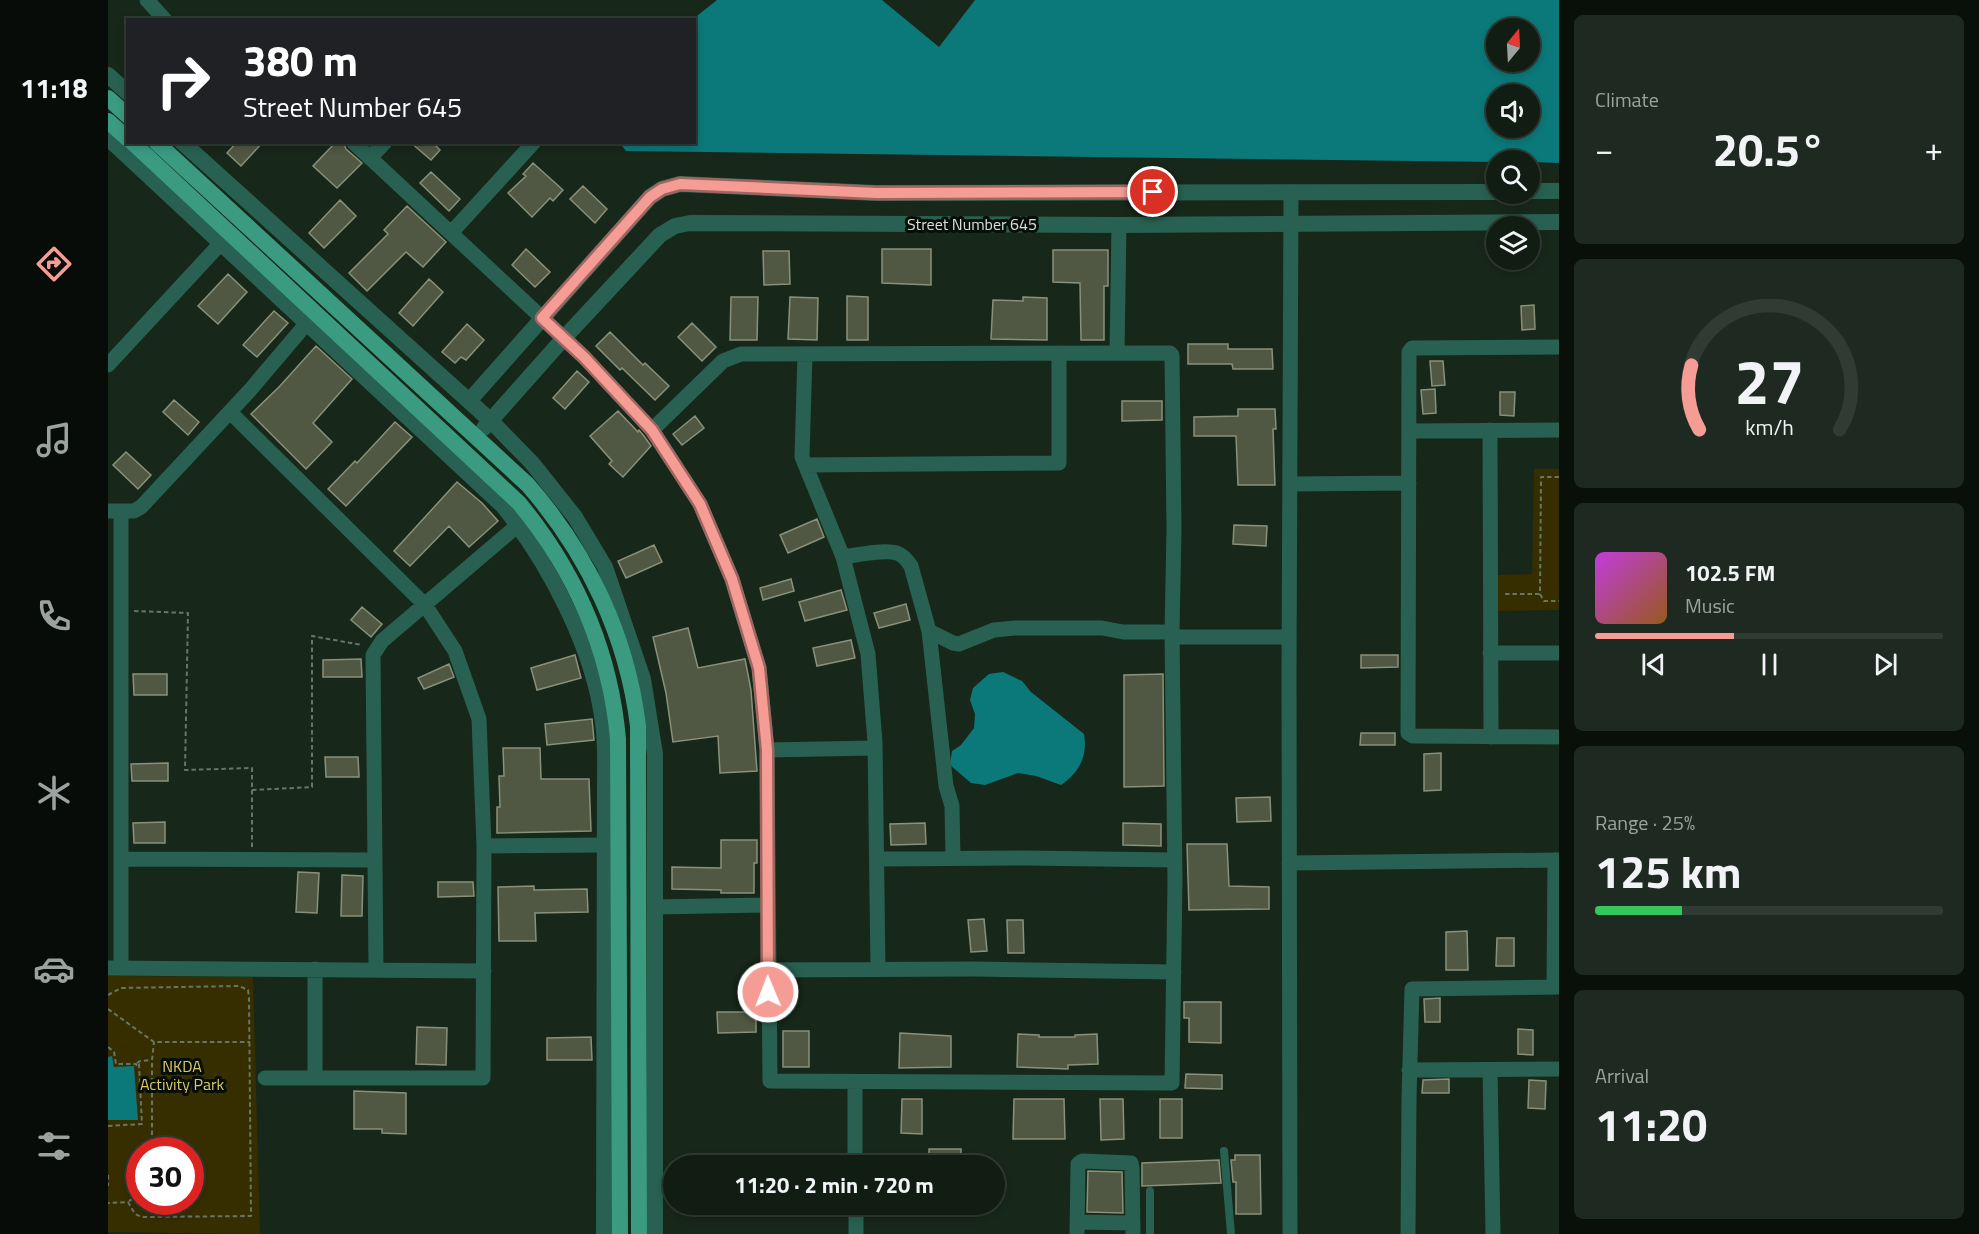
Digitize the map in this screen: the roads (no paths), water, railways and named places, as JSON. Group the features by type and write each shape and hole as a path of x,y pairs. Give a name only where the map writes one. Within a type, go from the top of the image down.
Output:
{"main road":[{"path":"108,98 126,114"},
{"path":"108,121 126,137"},
{"path":"134,144 519,503 548,541 584,605 607,674 618,739 620,1234"},
{"path":"158,144 528,485 560,525 599,591 618,638 632,684 638,726 639,1234"}],"street":[{"path":"147,0 163,18"},
{"path":"108,75 126,91"},
{"path":"108,138 503,506 518,525 565,604 585,652 597,692 603,723 604,1234"},
{"path":"184,144 491,421 531,463 575,517 605,567 643,679 655,754 655,1234"},
{"path":"355,144 584,357 652,430 700,504 732,579 759,668 767,750 770,1081 1171,1083 1173,1081 1175,860 1172,634 1174,529 1172,356 1170,353 741,354 723,361 652,430"},
{"path":"370,158 383,144"},
{"path":"451,233 532,144"},
{"name":"Street Number 645","path":"476,437 491,421 552,327 650,197 662,189 680,184 876,193 1486,192"},
{"path":"1540,192 1559,191"},
{"path":"1290,1234 1291,192"},
{"name":"Street Number 645","path":"469,401 660,235 675,226 690,223 1119,225 1559,222"},
{"path":"1117,353 1119,225"},
{"path":"108,365 221,243"},
{"path":"307,323 230,412 141,507 134,511 115,511 122,610 122,859 115,968 484,971"},
{"path":"1559,347 1410,349 1408,483 1408,733 1413,736 1559,737"},
{"path":"805,465 1059,463 1059,353"},
{"path":"805,354 802,457 843,556 868,654 875,748 878,969"},
{"path":"230,412 425,605 455,651 479,719 484,846 483,1078 265,1078"},
{"path":"1409,430 1559,430"},
{"path":"1490,430 1491,737"},
{"path":"1290,484 1408,483"},
{"path":"376,970 373,655 382,641 518,525"},
{"path":"843,556 896,553 905,558 911,566 929,631 946,786 952,807 953,858"},
{"path":"929,631 959,644 994,630 1015,628 1102,628 1123,632 1289,637"},
{"path":"1490,653 1559,653"},
{"path":"767,750 875,748"},
{"path":"484,846 605,845"},
{"path":"122,859 375,860"},
{"path":"878,859 1175,860"},
{"path":"1289,862 1557,860 1557,987 1412,989 1408,1234"},
{"path":"655,907 768,905"},
{"path":"315,969 315,1078"},
{"path":"768,970 1173,972"},
{"path":"1409,1070 1559,1069"},
{"path":"1490,1070 1493,1234"},
{"path":"855,1082 855,1155"},
{"path":"1082,1161 1131,1163 1133,1229 1077,1228 1078,1164 1082,1161"},
{"path":"856,1215 856,1234"}],"lane":[{"path":"1224,1151 1231,1234"},
{"path":"1150,1191 1150,1234"}],"water":[{"path":"717,0 882,0 939,47 975,0 1559,0 1559,163 1540,162 1540,150 1486,150 1486,162 626,151 621,144 696,144 694,18"},
{"path":"1003,672 1022,681 1031,692 1084,734 1085,750 1081,763 1073,775 1061,785 1036,776 1018,773 985,785 971,783 950,765 952,751 961,745 974,728 975,714 970,700 973,688 989,674"},
{"path":"112,1056 114,1067 134,1066 138,1120 108,1120 108,1057"}],"park label":[{"name":"NKDA Activity Park","path":"182,1075"}]}
